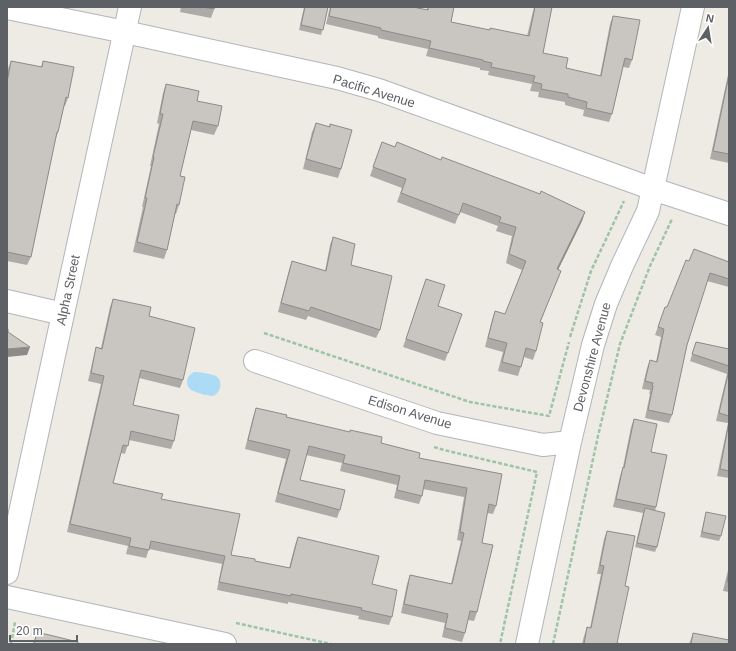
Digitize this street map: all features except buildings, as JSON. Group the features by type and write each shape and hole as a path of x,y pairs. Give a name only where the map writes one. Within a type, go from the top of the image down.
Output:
{"street":[{"name":"Alpha Street","path":"7,573 130,7"},
{"name":"Devonshire Avenue","path":"527,644 570,442 593,345 606,304 648,210 693,7"},
{"name":"Pacific Avenue","path":"7,8 337,78 379,90 653,189 729,214"},
{"path":"7,301 63,314"},
{"name":"Edison Avenue","path":"255,361 437,423 543,445 570,442"},
{"path":"7,597 225,644"}],"path":[{"path":"264,333 470,402 549,416 572,329 591,271 624,201"},
{"path":"553,644 598,436 620,344 650,266 672,219"},
{"path":"429,445 444,450 537,472 500,644"},
{"path":"11,644 16,620"},
{"path":"232,622 331,644"}],"water":[{"path":"194,372 216,376 220,381 219,391 215,395 210,396 191,390 187,380 188,377"}]}
